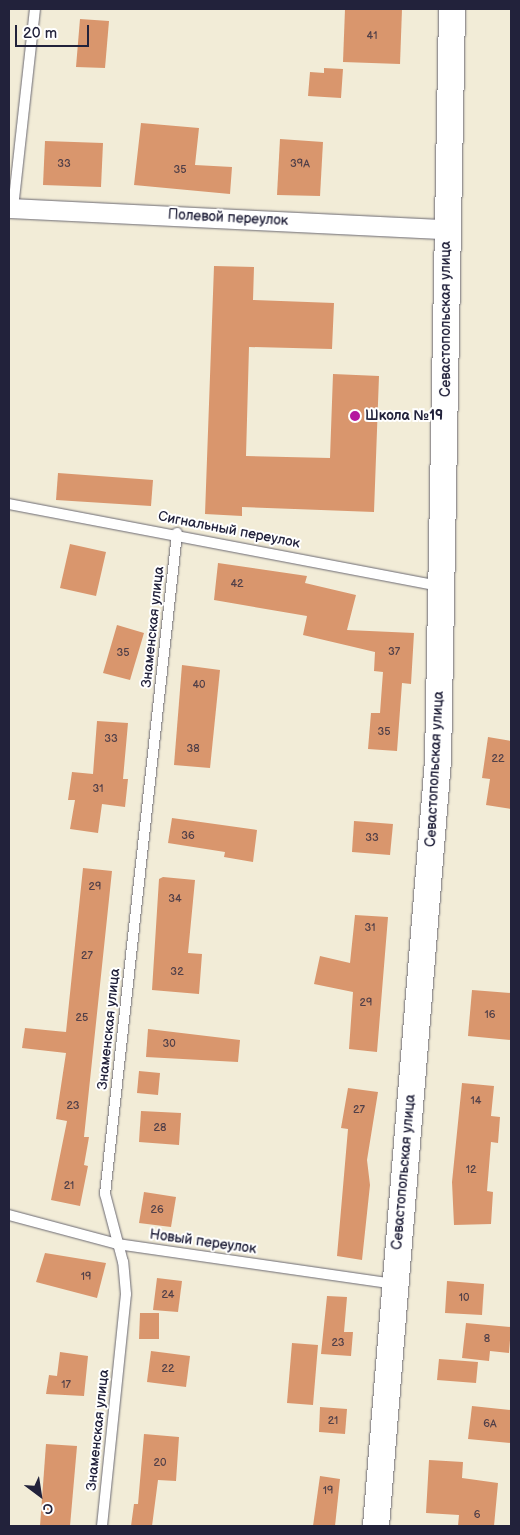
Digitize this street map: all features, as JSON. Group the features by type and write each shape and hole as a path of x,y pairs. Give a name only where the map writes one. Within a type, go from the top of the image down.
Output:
{"street":[{"name":"Севастопольская улица","path":"376,1526 438,760 443,587 446,229 452,9"},
{"name":"Полевой переулок","path":"11,208 446,229"}],"lane":[{"path":"11,208 35,9"},
{"name":"Сигнальный переулок","path":"9,504 177,533 443,587"},
{"name":"Знаменская улица","path":"102,1526 126,1294 105,1194 177,533"},
{"name":"Новый переулок","path":"9,1215 117,1244 395,1284"}],"building":[{"path":"345,9 402,9 400,64 343,62"},
{"path":"80,19 109,21 105,68 76,67"},
{"path":"324,68 343,69 341,98 308,96 310,72 324,73"},
{"path":"141,123 199,128 195,165 232,167 230,194 134,185"},
{"path":"280,139 323,142 320,196 277,195"},
{"path":"45,141 103,143 101,187 43,185"},
{"name":"Школа №19","path":"214,266 254,267 253,300 334,303 332,349 249,347 246,456 330,458 333,374 379,376 374,512 242,507 242,516 205,514"},
{"path":"58,473 153,480 151,506 56,500"},
{"path":"70,544 106,552 96,596 60,588"},
{"path":"218,563 307,576 305,583 356,595 347,630 414,633 411,684 402,683 397,751 368,749 371,713 380,713 383,672 374,671 375,652 303,635 307,616 214,600"},
{"path":"117,625 144,633 130,680 103,673"},
{"path":"182,665 220,670 210,768 174,765"},
{"path":"97,721 128,723 123,779 128,779 125,807 102,804 98,833 70,829 75,800 68,800 72,772 93,774"},
{"path":"488,737 511,741 511,809 486,805 490,779 482,778"},
{"path":"172,818 257,830 253,862 224,857 225,852 168,843"},
{"path":"354,821 393,824 390,855 352,852"},
{"path":"83,868 112,871 84,1137 89,1137 84,1165 88,1166 80,1206 51,1200 67,1121 56,1119 66,1053 22,1048 25,1028 66,1032"},
{"path":"163,877 195,880 188,953 202,954 199,994 152,990 159,879"},
{"path":"355,915 388,917 377,1052 349,1049 353,992 314,984 320,956 350,963"},
{"path":"472,990 511,993 511,1040 468,1036"},
{"path":"148,1029 240,1040 238,1062 146,1057"},
{"path":"139,1071 160,1073 158,1095 137,1093"},
{"path":"462,1083 494,1086 491,1116 500,1117 498,1143 491,1142 487,1191 493,1192 491,1224 454,1225 452,1182"},
{"path":"348,1088 378,1092 367,1160 370,1185 362,1260 337,1256 348,1129 341,1128"},
{"path":"141,1111 181,1113 179,1145 139,1142"},
{"path":"144,1192 176,1197 171,1227 139,1223"},
{"path":"45,1253 106,1263 97,1298 36,1282"},
{"path":"157,1278 182,1281 178,1312 153,1310"},
{"path":"447,1281 484,1284 482,1315 445,1313"},
{"path":"327,1296 347,1297 344,1332 353,1332 351,1356 321,1354"},
{"path":"140,1313 159,1313 159,1339 139,1339"},
{"path":"466,1323 511,1327 509,1353 490,1351 489,1361 462,1358"},
{"path":"292,1343 318,1345 313,1405 287,1403"},
{"path":"151,1351 190,1356 186,1387 147,1382"},
{"path":"60,1352 88,1356 84,1396 46,1394 49,1375 57,1376"},
{"path":"439,1359 478,1362 476,1383 437,1380"},
{"path":"472,1406 511,1410 511,1443 468,1439"},
{"path":"320,1407 347,1409 345,1434 319,1432"},
{"path":"144,1434 179,1437 176,1481 158,1480 152,1526 131,1526 134,1504 138,1504"},
{"path":"46,1444 77,1446 70,1526 40,1526"},
{"path":"429,1460 463,1462 462,1478 498,1483 494,1526 458,1526 459,1515 426,1513"},
{"path":"320,1476 340,1479 335,1526 313,1526"}],"place":[{"name":"Школа №19","path":"355,416"}]}
